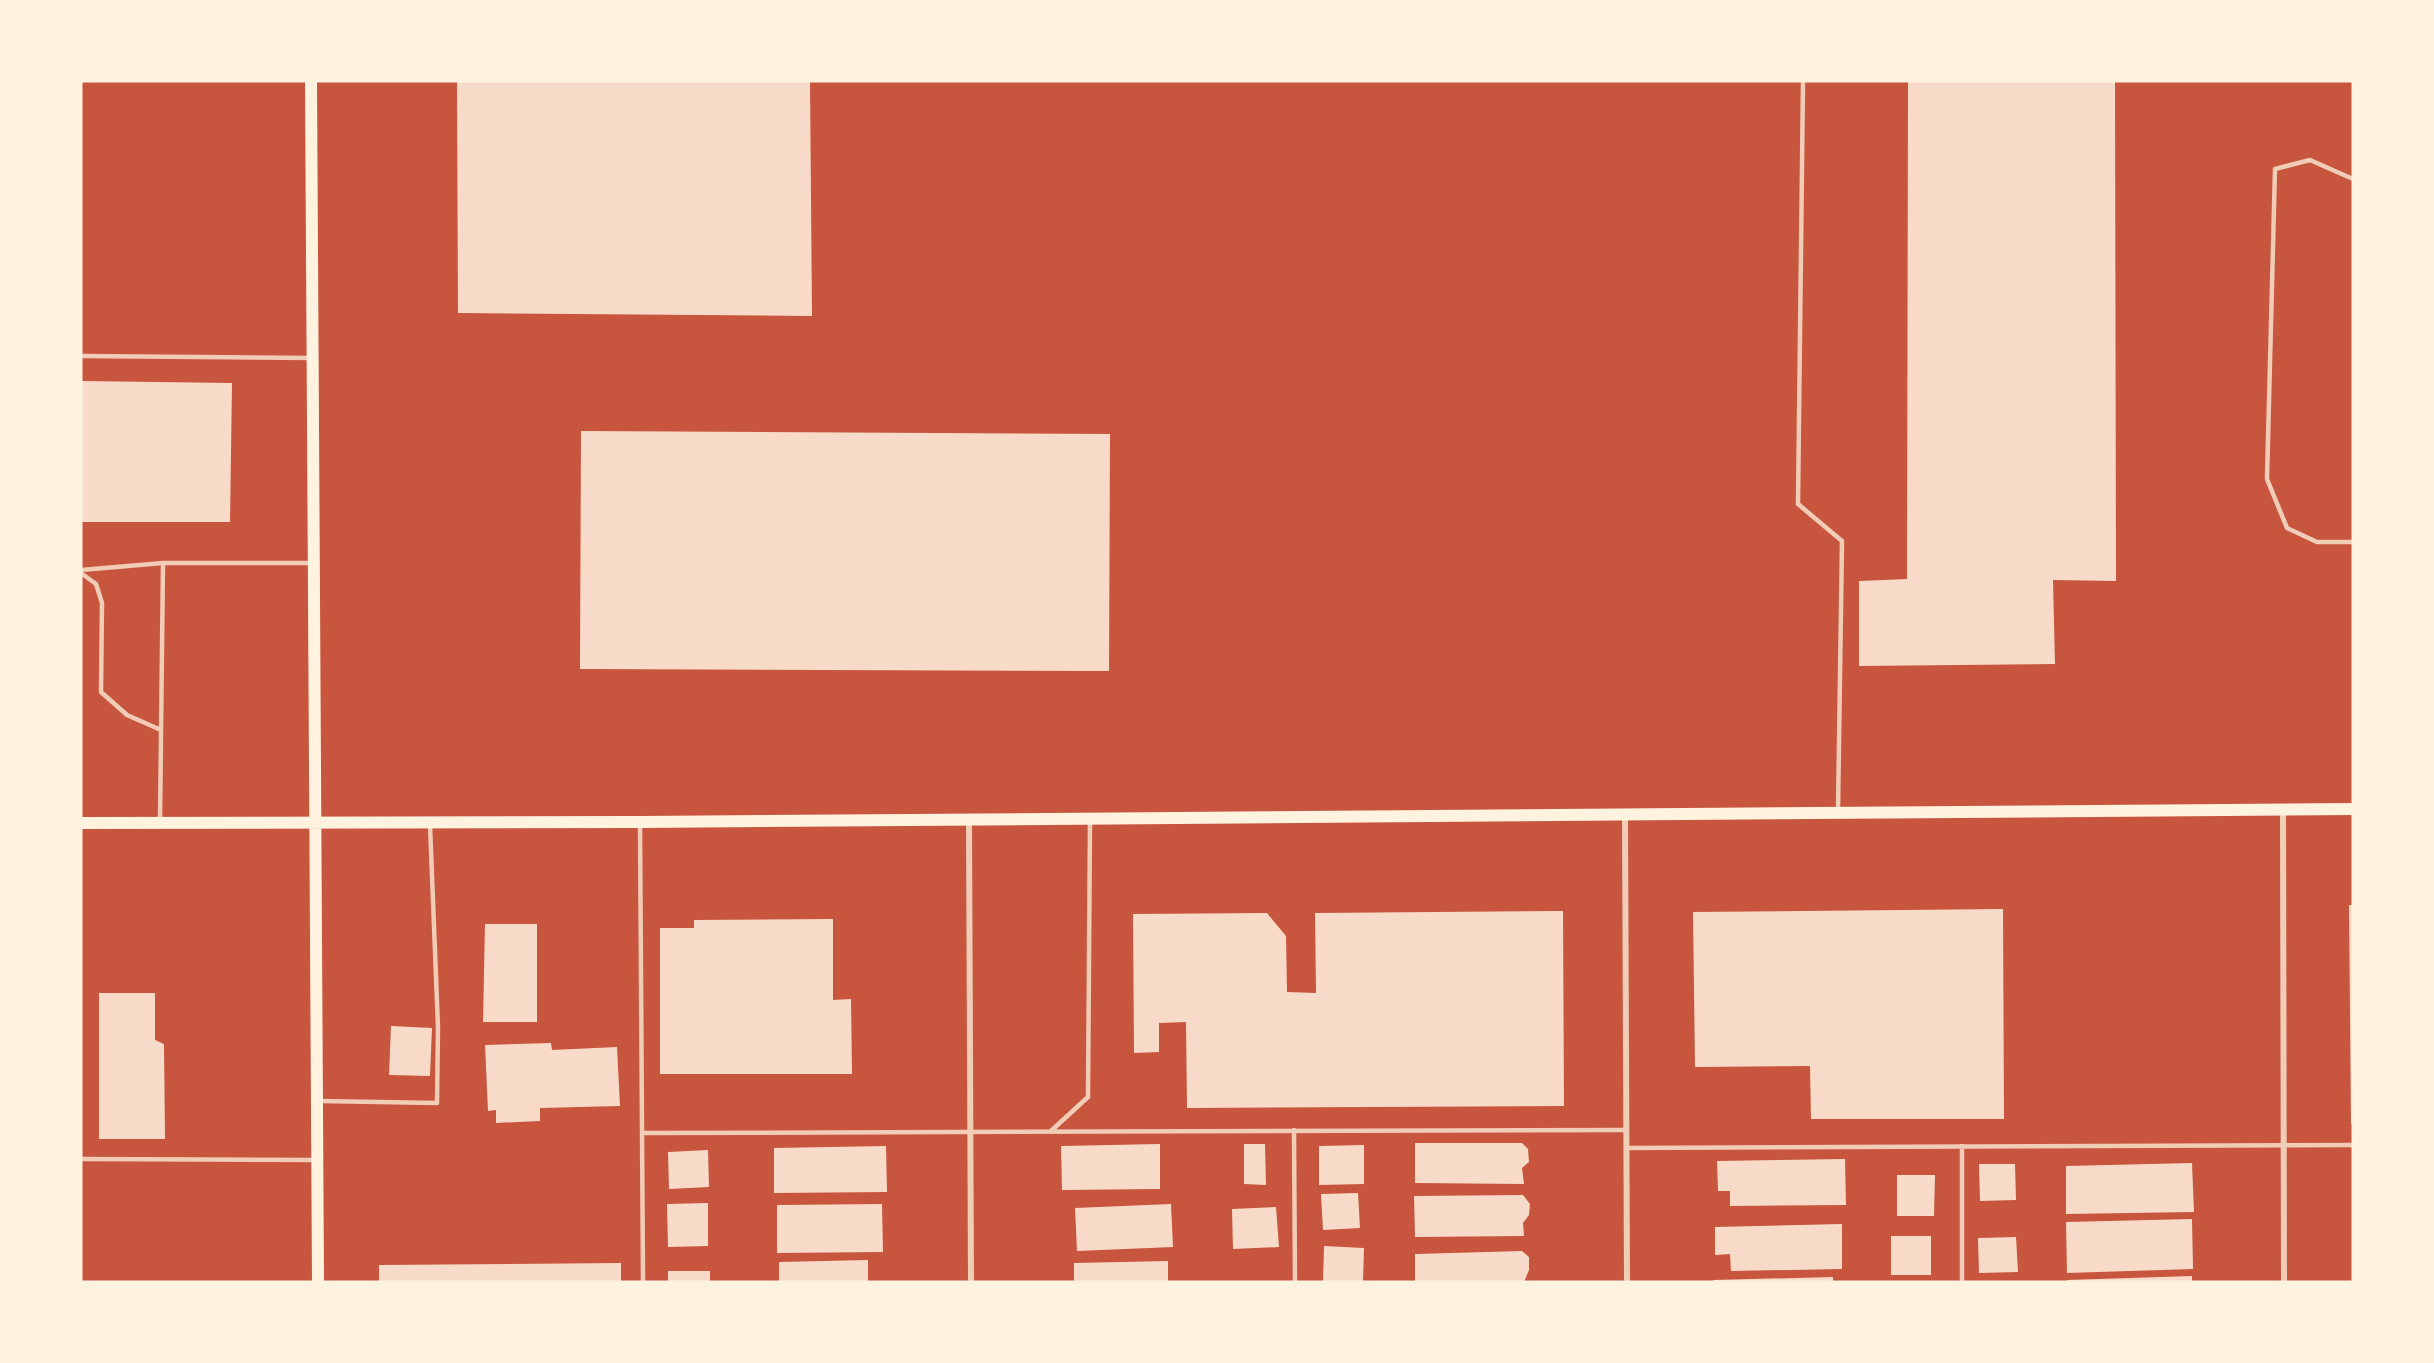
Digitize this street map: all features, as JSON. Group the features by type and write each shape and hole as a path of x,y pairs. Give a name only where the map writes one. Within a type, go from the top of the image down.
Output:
{"main road":[{"path":"310,81 313,823 318,1282"},
{"path":"81,824 1090,820 2353,809"}],"street":[{"path":"2283,810 2284,1282"},
{"path":"1624,815 1627,1282"},
{"path":"969,820 971,1282"}],"lane":[{"path":"1803,81 1798,504 1842,541 1838,813"},
{"path":"2353,178 2310,160 2275,169 2267,479 2287,528 2317,542 2353,542"},
{"path":"81,356 311,358"},
{"path":"160,823 163,563"},
{"path":"81,572 163,563 312,563"},
{"path":"81,572 96,584 102,603 101,692 127,715 161,730"},
{"path":"1053,1130 1088,1097 1090,820"},
{"path":"640,822 643,1282"},
{"path":"316,1101 437,1103 438,1027 430,823"},
{"path":"1294,1130 1295,1282"},
{"path":"642,1132 1626,1130"},
{"path":"1626,1148 2353,1145"},
{"path":"1962,1146 1962,1282"},
{"path":"81,1159 317,1160"}],"building":[{"path":"457,81 810,81 812,316 458,313"},
{"path":"1908,81 2115,81 2116,581 2053,580 2055,664 1859,666 1859,581 1907,579"},
{"path":"81,381 232,383 230,522 81,522"},
{"path":"581,431 1110,434 1109,671 580,669"},
{"path":"2349,905 2353,905 2353,1124 2351,1124"},
{"path":"2003,909 2004,1119 1811,1119 1810,1066 1695,1067 1693,912"},
{"path":"1563,911 1564,1106 1187,1108 1186,1022 1159,1023 1159,1052 1134,1053 1133,914 1267,913 1286,936 1287,992 1316,993 1315,913"},
{"path":"833,919 833,1000 851,999 852,1074 660,1074 660,928 694,928 694,920"},
{"path":"485,924 537,924 537,1022 483,1022"},
{"path":"99,993 155,993 155,1040 164,1044 165,1139 99,1139"},
{"path":"391,1026 432,1028 430,1076 389,1075"},
{"path":"551,1043 552,1050 617,1047 620,1106 540,1108 540,1121 496,1123 496,1110 488,1111 485,1045"},
{"path":"1415,1143 1522,1143 1528,1149 1529,1162 1522,1168 1524,1184 1415,1183"},
{"path":"1160,1144 1160,1189 1062,1190 1061,1146"},
{"path":"1244,1144 1265,1144 1266,1185 1244,1184"},
{"path":"1364,1145 1364,1184 1319,1185 1319,1146"},
{"path":"886,1146 887,1192 774,1193 774,1148"},
{"path":"708,1150 709,1187 669,1189 668,1152"},
{"path":"1845,1159 1846,1205 1730,1206 1730,1191 1718,1191 1717,1161"},
{"path":"2192,1163 2194,1212 2066,1214 2066,1166"},
{"path":"1979,1164 2015,1164 2016,1200 1980,1201"},
{"path":"1897,1175 1935,1175 1934,1216 1897,1216"},
{"path":"1358,1193 1360,1228 1323,1230 1321,1194"},
{"path":"1523,1195 1530,1204 1529,1215 1523,1223 1524,1236 1415,1237 1414,1196"},
{"path":"708,1203 708,1246 668,1247 667,1204"},
{"path":"882,1204 883,1252 777,1253 777,1205"},
{"path":"1171,1204 1173,1247 1077,1251 1075,1208"},
{"path":"1276,1207 1279,1247 1233,1249 1232,1209"},
{"path":"2192,1219 2193,1269 2067,1273 2066,1222"},
{"path":"1842,1224 1842,1269 1731,1271 1730,1254 1715,1255 1715,1227"},
{"path":"1891,1236 1931,1236 1931,1275 1891,1275"},
{"path":"2016,1237 2018,1272 1979,1273 1978,1238"},
{"path":"1324,1246 1364,1248 1363,1282 1323,1282"},
{"path":"1522,1251 1529,1257 1529,1270 1524,1282 1415,1282 1415,1254"},
{"path":"868,1260 868,1282 779,1282 779,1262"},
{"path":"1168,1261 1168,1282 1074,1282 1074,1263"},
{"path":"621,1263 621,1282 379,1282 379,1265"},
{"path":"668,1271 710,1271 710,1282 668,1282"},
{"path":"2192,1276 2192,1282 2067,1282 2067,1280"},
{"path":"1833,1277 1833,1282 1713,1282 1713,1280"}]}
